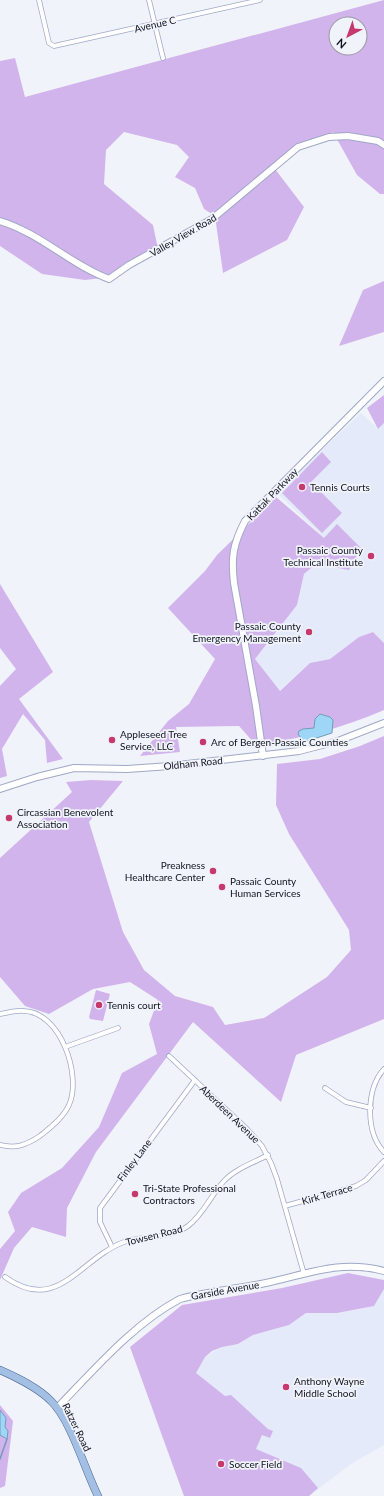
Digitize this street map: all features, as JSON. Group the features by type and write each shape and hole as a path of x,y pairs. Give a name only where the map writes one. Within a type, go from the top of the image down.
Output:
{"main road":[{"name":"Ratzer Road","path":"0,1370 35,1389 47,1397 57,1408 67,1426 98,1496"}],"street":[{"name":"Avenue C","path":"38,0 51,45 56,46 260,0"},
{"path":"149,0 164,58"},
{"name":"Valley View Road","path":"0,221 32,235 94,272 110,279 129,265 155,252 212,219 298,146 329,137 348,136 378,141 384,145"},
{"name":"Kattak Parkway","path":"263,756 256,706 234,583 232,563 234,547 245,521 384,381"},
{"name":"Oldham Road","path":"0,789 37,777 74,768 127,769 263,756 318,747 356,735 384,723"},
{"path":"0,1014 25,1010 40,1016 53,1027 65,1047 73,1070 74,1084 69,1104 61,1117 50,1128 26,1145 16,1147 0,1145"},
{"path":"65,1047 118,1028"},
{"name":"Aberdeen Avenue","path":"169,1056 258,1140 268,1155 285,1206 304,1274"},
{"path":"384,1069 376,1082 370,1123 373,1136 384,1152"},
{"name":"Finley Lane","path":"112,1247 100,1222 100,1208 195,1080"},
{"path":"325,1088 346,1102 371,1108"},
{"name":"Towsen Road","path":"4,1278 27,1288 40,1290 55,1287 67,1282 112,1247 136,1239 186,1228 195,1220 227,1178 268,1155"},
{"name":"Kirk Terrace","path":"285,1206 356,1186 366,1180 384,1162"},
{"name":"Garside Avenue","path":"57,1408 112,1351 172,1303 192,1296 283,1280 326,1268 347,1265 384,1271"}],"shaded area":[{"path":"384,0 384,194 380,194 357,175 333,132 272,165 304,207 287,240 223,273 215,216 204,209 195,188 175,177 189,157 177,145 124,132 106,150 104,184 153,225 158,249 103,278 85,280 42,274 0,246 0,61 15,58 25,97"},
{"path":"384,281 384,332 339,346 363,290"},
{"path":"384,395 384,423 378,429 367,408"},
{"name":"Passaic County Technical Institute","path":"361,413 378,429 384,423 384,643 373,632 359,637 330,659 310,663 279,691 255,659 297,605 304,574 316,564 349,570 324,538 277,493"},
{"name":"Tennis Courts","path":"322,452 331,462 311,482 342,513 322,533 282,493"},
{"path":"276,497 324,538 337,524 361,548 349,570 316,564 304,574 297,605 255,659 280,691 310,663 330,659 359,637 373,632 384,643 384,710 337,728 289,740 255,744 239,726 176,727 180,752 140,756 168,721 189,704 215,659 168,608 205,571 217,555"},
{"path":"0,584 53,672 19,699 63,759 47,763 45,740 23,714 2,749 7,776 0,778 0,686 16,669 0,648"},
{"path":"384,736 384,1019 296,1055 281,1102 193,1022 96,1152 67,1208 66,1237 32,1227 14,1248 0,1280 0,1249 15,1231 8,1212 21,1193 62,1168 99,1127 122,1073 157,1054 149,1024 158,1000 130,982 93,989 49,1014 25,1006 0,977 0,858 72,792 66,782 91,780 123,781 89,822 123,932 144,970 175,996 213,1007 225,1025 264,1018 327,977 351,950 349,930 289,834 276,805 277,764 320,759 360,746"},
{"name":"Tennis court","path":"96,990 110,994 103,1021 90,1019 89,1017"},
{"path":"348,1273 384,1280 384,1289 374,1306 337,1313 306,1313 289,1325 253,1335 238,1344 222,1347 212,1351 205,1357 196,1373 225,1396 231,1395 268,1429 273,1431 270,1438 262,1435 256,1449 301,1468 318,1488 309,1496 184,1496 130,1347 182,1305 282,1288"},
{"name":"Anthony Wayne Middle School","path":"384,1289 384,1445 351,1464 309,1496 184,1496 154,1415 171,1409 205,1357 222,1347 238,1344 253,1335 289,1325 306,1313 337,1313 374,1306"},
{"path":"0,1405 13,1421 5,1486 0,1488"}],"water":[{"path":"320,714 330,717 333,720 332,733 304,742 298,734 299,731 314,728 315,719"},
{"path":"0,1410 6,1418 5,1427 8,1431 7,1439 0,1435"}],"waterway":[{"path":"0,1459 7,1439"}],"place":[{"name":"Tennis Courts","path":"302,487"},
{"name":"Passaic County Technical Institute","path":"371,556"},
{"name":"Passaic County Emergency Management","path":"309,632"},
{"name":"Appleseed Tree Service, LLC","path":"112,740"},
{"name":"Arc of Bergen-Passaic Counties","path":"203,742"},
{"name":"Circassian Benevolent Association","path":"9,818"},
{"name":"Preakness Healthcare Center","path":"213,871"},
{"name":"Passaic County Human Services","path":"222,887"},
{"name":"Tennis court","path":"99,1005"},
{"name":"Tri-State Professional Contractors","path":"135,1194"},
{"name":"Anthony Wayne Middle School","path":"286,1387"},
{"name":"Soccer Field","path":"221,1464"}]}
